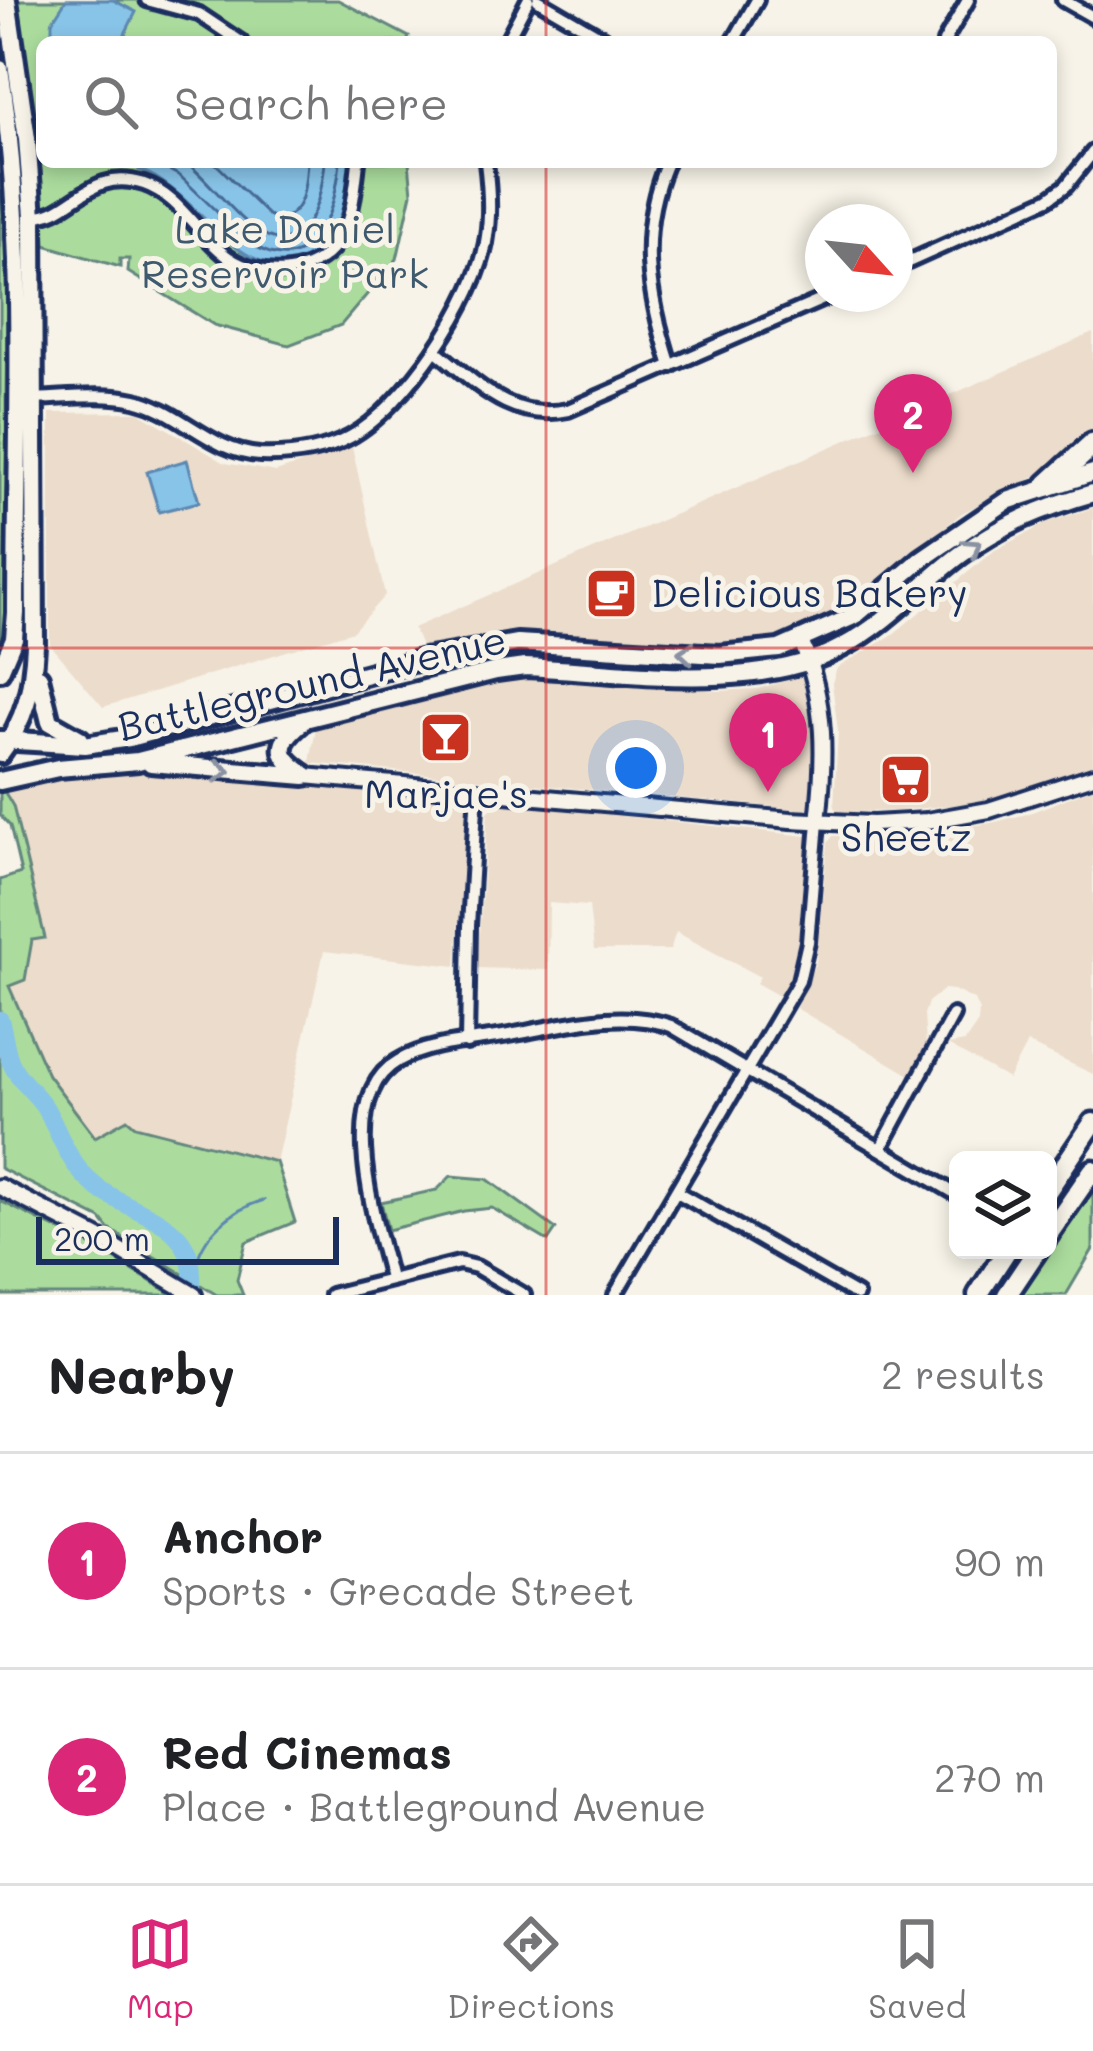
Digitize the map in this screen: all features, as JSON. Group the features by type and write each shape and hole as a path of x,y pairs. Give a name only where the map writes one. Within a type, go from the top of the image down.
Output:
{"highway":[{"path":"1048,485 1093,444"},
{"path":"1057,1177 1093,1123"},
{"path":"1057,1222 1093,1170"},
{"path":"978,1295 1001,1259"},
{"path":"1007,1295 1031,1259"}],"main road":[{"path":"7,0 27,140 32,216 35,644 41,700 50,722 65,734 98,743"},
{"path":"0,69 16,221 17,300 16,613 14,638 0,671"},
{"name":"Battleground Avenue","path":"3,745 98,743 228,715 424,659 496,646 542,644 720,656 779,649 856,615 974,520 1007,501 1093,473"},
{"name":"Battleground Avenue","path":"0,781 58,768 138,761 469,676 525,667 709,675 742,674 809,660 839,649 874,627 956,558 994,533 1051,505 1093,494"},
{"path":"3,745 30,694 35,644"},
{"path":"305,776 283,757 282,749 286,735 306,718"},
{"path":"138,761 305,776"}],"street":[{"path":"147,0 199,14 232,36"},
{"path":"509,36 528,0"},
{"path":"538,0 600,36"},
{"path":"736,36 757,0"},
{"path":"947,36 968,0"},
{"path":"1063,0 1093,16"},
{"path":"913,260 1048,199 1066,186 1093,152"},
{"path":"32,216 49,216 86,188 120,181 144,184 166,196 228,257 251,268 296,271 336,245 347,224 357,168"},
{"path":"33,399 133,399 158,408 208,440 254,455 302,454 348,438 376,419 435,350 470,296 488,238 486,168"},
{"path":"665,168 650,214 648,279 671,366"},
{"path":"435,350 506,404 544,415 568,410 805,307"},
{"path":"615,1295 787,1004 805,962 824,727 801,641"},
{"path":"305,776 818,822 927,821 988,810 1093,776"},
{"path":"467,1042 477,790"},
{"path":"881,1148 953,1016"},
{"path":"390,1279 364,1156 373,1092 384,1071 403,1058 467,1042 631,1018 670,1026 949,1190"},
{"path":"0,1187 194,1295"},
{"path":"677,1192 857,1295"},
{"path":"331,1295 459,1263 476,1267 524,1295"}],"shaded area":[{"path":"1093,333 1093,436 1068,460 962,513 867,591 814,623 775,637 720,643 510,632 423,651 413,628"},
{"path":"139,412 225,463 276,472 352,447 385,595 353,631 103,707 50,644 50,413"},
{"path":"1093,508 1093,764 1033,788 972,803 838,812 834,807 838,731 832,683 837,668 892,635 995,550 1049,522"},
{"path":"800,677 808,681 816,747 812,801 806,810 310,763 316,727 481,684 538,678 719,691 757,689"},
{"path":"147,770 460,799 466,806 456,966 324,951 276,1162 135,1126 127,1119 95,1138 48,1075 9,986 32,940 45,937 13,806 4,791 44,780"},
{"path":"1093,788 1093,1074 1027,1043 1008,1079 948,1045 965,1042 978,1023 974,1000 954,990 944,989 928,1002 926,1046 910,1075 796,1008 816,962 828,843 833,836 902,836 991,823"},
{"path":"497,803 807,836 796,965 781,997 756,983 760,977 676,932 670,950 594,950 589,906 549,903 548,970 477,968 488,812"}],"green space":[{"name":"Lake Daniel Reservoir Park","path":"18,0 338,0 407,36 36,36 36,134"},
{"path":"0,118 9,183 8,636 0,655"},
{"name":"Lake Daniel Reservoir Park","path":"410,168 412,193 397,259 341,325 289,345 214,325 128,272 129,259 120,259 120,267 45,245 41,171"},
{"path":"4,791 13,806 45,938 32,940 25,980 9,986 48,1075 95,1137 127,1119 135,1126 276,1162 295,1222 246,1242 237,1280 243,1295 217,1295 109,1229 101,1219 0,1168 0,880 21,873 10,826 0,815 0,793"},
{"path":"451,1176 487,1179 556,1229 548,1241 492,1208 388,1230 381,1202 437,1190"},
{"path":"1093,1190 1093,1249 1066,1295 1021,1295 1046,1259 1057,1259 1057,1242"},
{"path":"0,1201 98,1249 173,1295 0,1295"}],"water":[{"path":"66,0 113,0 136,12 124,36 52,36 52,22"},
{"path":"351,168 347,204 330,241 308,258 283,265 240,250 161,181 139,170"},
{"path":"187,460 199,502 159,512 147,472"}],"waterway":[{"path":"0,1020 12,1065 46,1109 77,1167 93,1184 171,1230 184,1245 191,1266 191,1295"},
{"path":"195,1270 204,1245 219,1225 264,1200"}],"place":[{"name":"Red Cinemas","path":"913,473"},
{"name":"Delicious Bakery","path":"612,593"},
{"name":"Marjae's","path":"446,737"},
{"name":"Sheetz","path":"906,780"},
{"name":"Anchor","path":"768,792"}]}
